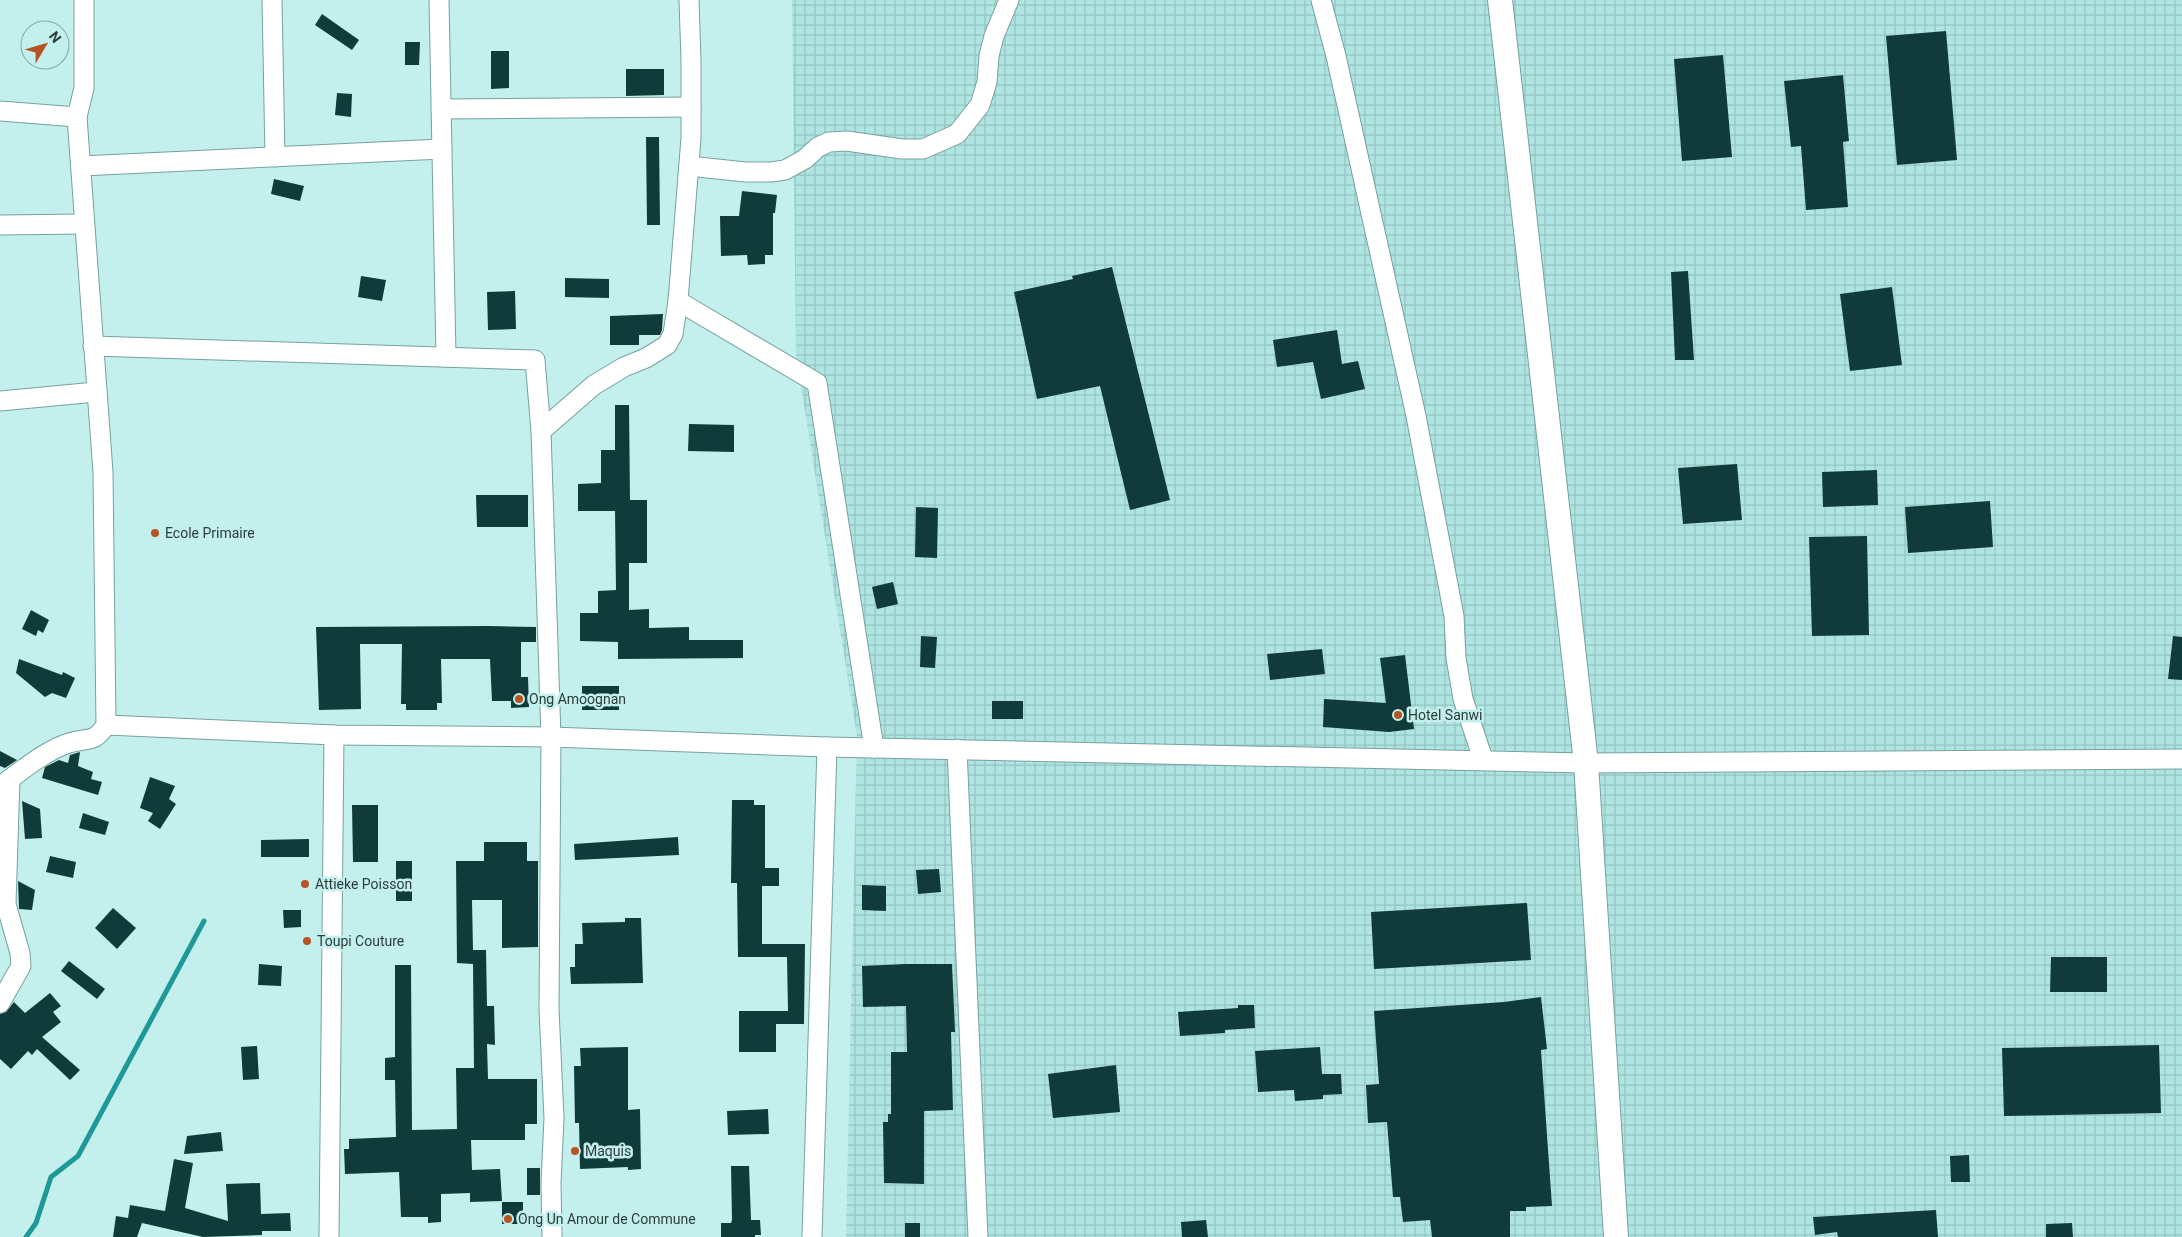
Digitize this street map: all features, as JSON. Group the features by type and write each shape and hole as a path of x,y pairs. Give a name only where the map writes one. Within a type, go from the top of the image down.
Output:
{"street":[{"path":"0,1002 21,966 20,953 6,904 5,783 55,748 100,735 106,725 103,472 77,117 84,88 84,0"},
{"path":"272,0 275,157"},
{"path":"439,0 446,358"},
{"path":"541,431 594,386 624,366 646,358 667,345 673,334 678,301 689,166 691,107 689,0"},
{"path":"689,166 745,172 771,172 785,170 805,159 818,147 828,142 847,141 902,149 923,149 957,134 980,105 988,82 989,56 994,36 1009,0"},
{"path":"1321,0 1336,56 1416,416 1454,616 1456,658 1463,699 1483,759"},
{"path":"1500,0 1586,762 1616,1237"},
{"path":"441,109 691,107"},
{"path":"0,111 77,117"},
{"path":"80,166 442,149"},
{"path":"0,225 84,224"},
{"path":"678,301 817,384 874,748"},
{"path":"93,346 535,360 541,431 551,737 549,1009 554,1118 551,1183 552,1237"},
{"path":"0,401 96,392"},
{"path":"106,725 334,734 551,737 827,747 1586,762 2182,759"},
{"path":"329,1237 334,734"},
{"path":"812,1237 827,747"},
{"path":"957,749 978,1237"}],"shaded area":[{"path":"792,0 2182,0 2182,1237 846,1237 857,736 796,355"}],"building":[{"path":"322,14 359,40 352,50 315,25"},
{"path":"1946,31 1957,160 1897,165 1886,36"},
{"path":"405,42 420,42 419,65 405,65"},
{"path":"491,51 509,51 509,88 491,89"},
{"path":"1723,55 1732,157 1682,161 1674,59"},
{"path":"626,69 664,69 664,95 626,96"},
{"path":"1843,75 1849,141 1843,142 1848,207 1806,210 1801,146 1791,147 1784,81"},
{"path":"337,93 352,94 351,117 335,115"},
{"path":"646,137 659,137 660,225 647,225"},
{"path":"274,179 304,186 300,201 271,194"},
{"path":"742,191 777,195 775,213 773,213 773,255 765,255 765,264 748,265 747,255 721,256 720,216 739,216"},
{"path":"1112,267 1170,500 1130,510 1100,386 1037,399 1014,292 1073,279 1072,276"},
{"path":"1688,271 1694,360 1675,360 1671,272"},
{"path":"361,276 386,280 382,301 358,297"},
{"path":"565,278 609,279 609,298 565,297"},
{"path":"1892,287 1902,365 1850,371 1840,294"},
{"path":"515,291 516,329 488,330 487,292"},
{"path":"663,314 660,335 639,335 639,345 610,345 610,316"},
{"path":"1337,330 1342,364 1358,361 1365,389 1321,399 1313,362 1277,367 1273,340"},
{"path":"615,405 629,405 630,500 647,500 647,563 629,563 629,610 649,609 649,628 689,627 689,640 743,640 743,658 618,659 618,642 580,641 580,613 598,613 598,591 616,590 615,511 578,511 578,484 601,483 601,450 615,450"},
{"path":"689,424 734,425 734,452 688,451"},
{"path":"1737,464 1742,520 1683,524 1678,468"},
{"path":"1877,470 1878,505 1823,507 1822,472"},
{"path":"476,495 528,495 528,527 477,527"},
{"path":"1990,501 1993,547 1908,553 1905,507"},
{"path":"916,507 938,508 937,558 915,557"},
{"path":"1867,536 1869,635 1812,636 1809,537"},
{"path":"893,582 898,604 877,609 872,587"},
{"path":"31,610 49,620 43,633 38,630 36,636 22,629"},
{"path":"316,627 536,627 536,642 521,642 521,677 528,677 529,707 511,708 511,701 492,701 490,659 441,659 442,703 437,703 437,710 406,710 406,704 401,704 402,644 360,644 361,709 319,710"},
{"path":"921,636 937,637 935,668 920,667"},
{"path":"2173,636 2182,637 2182,680 2168,679"},
{"path":"1322,649 1325,674 1270,680 1267,654"},
{"path":"1405,655 1414,729 1389,732 1323,727 1324,699 1386,703 1380,658"},
{"path":"19,659 62,675 63,672 75,678 66,698 52,693 45,697 16,673"},
{"path":"582,686 619,686 619,710 582,710"},
{"path":"992,701 1023,701 1023,719 992,719"},
{"path":"0,751 17,760 5,768 0,766"},
{"path":"80,752 78,766 93,772 91,779 102,782 98,795 42,778 45,767 59,760 68,763 70,755"},
{"path":"150,777 175,786 169,799 176,804 160,829 148,821 153,813 140,808"},
{"path":"732,800 754,800 754,805 765,805 765,868 779,868 779,886 762,886 762,944 805,944 804,1024 776,1024 776,1052 739,1052 739,1011 788,1011 787,957 738,957 737,883 731,883"},
{"path":"22,801 40,809 42,838 25,839"},
{"path":"352,805 378,805 378,862 353,862"},
{"path":"83,813 109,822 105,835 79,828"},
{"path":"678,837 679,855 575,860 574,844"},
{"path":"309,839 309,857 261,857 261,840"},
{"path":"484,842 527,842 527,861 538,861 538,947 502,948 502,900 472,900 473,950 486,950 487,1006 494,1006 495,1045 487,1044 488,1079 537,1079 537,1124 525,1124 525,1140 471,1140 472,1170 500,1169 502,1201 470,1202 470,1193 441,1194 441,1222 428,1223 428,1217 401,1217 399,1172 345,1174 344,1149 349,1149 349,1139 396,1137 395,1080 385,1080 385,1058 395,1057 395,965 411,965 412,1130 457,1129 456,1068 474,1068 473,964 457,963 456,861 484,861"},
{"path":"50,856 76,862 73,878 46,872"},
{"path":"396,861 412,861 412,901 396,901"},
{"path":"939,869 941,892 918,894 916,870"},
{"path":"18,881 35,890 32,910 19,909"},
{"path":"862,885 886,886 886,911 862,910"},
{"path":"1527,903 1531,960 1374,969 1371,912"},
{"path":"113,908 136,928 117,949 95,928"},
{"path":"283,910 301,910 301,927 284,928"},
{"path":"625,918 641,918 643,983 571,984 570,967 575,967 575,944 583,944 582,923 625,922"},
{"path":"2051,957 2107,957 2107,992 2050,992"},
{"path":"69,961 105,989 97,999 61,971"},
{"path":"259,964 282,966 281,986 258,985"},
{"path":"952,964 955,1032 951,1032 953,1110 924,1111 924,1184 884,1183 883,1122 888,1122 888,1114 891,1114 891,1052 907,1052 906,1006 863,1007 862,966"},
{"path":"50,993 61,1006 53,1012 61,1022 42,1037 80,1070 70,1080 37,1049 32,1055 28,1051 11,1069 0,1059 0,1014 6,1012 14,1002 25,1013"},
{"path":"1541,997 1547,1049 1541,1050 1552,1206 1526,1207 1526,1211 1510,1211 1510,1237 1432,1237 1430,1220 1403,1222 1400,1197 1393,1197 1387,1122 1368,1123 1366,1085 1379,1084 1374,1011 1504,1002"},
{"path":"1238,1005 1254,1005 1255,1028 1225,1030 1225,1033 1180,1036 1178,1012 1238,1008"},
{"path":"2159,1045 2161,1113 2004,1116 2002,1048"},
{"path":"257,1046 259,1079 243,1080 241,1047"},
{"path":"628,1047 628,1110 640,1109 641,1169 628,1170 628,1167 580,1169 579,1123 575,1123 574,1066 581,1066 580,1048"},
{"path":"1320,1047 1322,1074 1341,1074 1342,1094 1323,1095 1323,1099 1295,1101 1294,1090 1258,1092 1255,1051"},
{"path":"1116,1065 1120,1112 1053,1118 1048,1074"},
{"path":"768,1109 769,1134 728,1135 727,1111"},
{"path":"221,1132 223,1151 184,1154 187,1136"},
{"path":"1969,1155 1970,1182 1951,1182 1950,1156"},
{"path":"174,1159 193,1163 185,1208 228,1221 226,1184 260,1183 261,1214 290,1213 291,1231 262,1231 262,1235 203,1237 142,1223 137,1237 113,1237 116,1216 128,1218 130,1205 165,1211"},
{"path":"731,1166 749,1166 751,1220 760,1220 761,1235 755,1235 755,1237 721,1237 721,1223 731,1223 732,1220"},
{"path":"527,1168 540,1168 540,1195 527,1195"},
{"path":"502,1202 523,1202 523,1224 502,1224"},
{"path":"1936,1210 1938,1237 1838,1237 1837,1232 1815,1235 1813,1217"},
{"path":"1206,1220 1208,1237 1182,1237 1181,1222"},
{"path":"905,1223 920,1223 920,1237 905,1237"},
{"path":"2072,1223 2073,1237 2046,1237 2046,1224"}],"waterway":[{"path":"26,1237 36,1223 51,1177 78,1156 204,921"}],"place":[{"name":"Ecole Primaire","path":"155,533"},
{"name":"Ong Amoognan","path":"519,699"},
{"name":"Hotel Sanwi","path":"1398,715"},
{"name":"Attieke Poisson","path":"305,884"},
{"name":"Toupi Couture","path":"307,941"},
{"name":"Maquis","path":"575,1151"},
{"name":"Ong Un Amour de Commune","path":"508,1219"}]}
